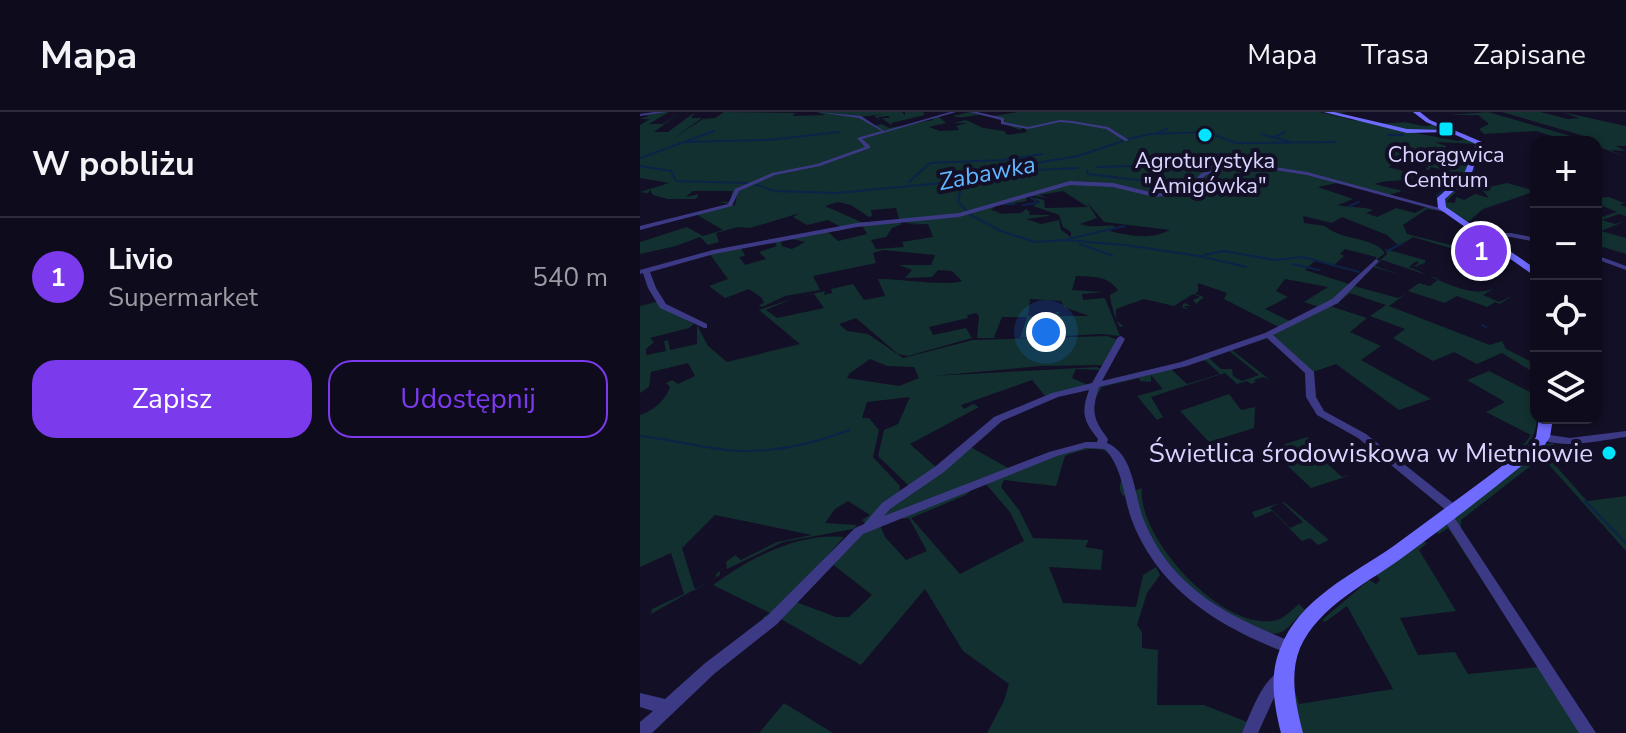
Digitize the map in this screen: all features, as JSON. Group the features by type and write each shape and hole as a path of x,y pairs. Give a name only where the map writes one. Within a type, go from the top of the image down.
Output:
{"street":[{"path":"640,115 664,112"},
{"path":"819,112 860,117 882,130"},
{"path":"640,228 730,205 734,202 736,191 778,172 804,169 868,150 859,139 951,112"},
{"path":"972,112 1022,128 1044,127 1060,121 1105,127 1126,140"},
{"path":"1327,112 1407,131 1455,132"},
{"path":"1416,112 1426,120 1476,139 1480,145 1467,175 1440,200 1444,210"},
{"path":"645,271 713,252 861,224 959,215 1070,183 1119,186 1154,195 1175,195 1185,192 1190,182 1203,173 1230,167 1281,167 1444,210 1530,270"},
{"path":"1478,235 1511,235 1530,239"},
{"path":"1602,259 1626,268"},
{"path":"640,733 666,707 772,620 841,546 867,527 886,506 940,469 998,419 1055,395 1192,362 1268,335 1335,301 1376,261"},
{"path":"640,262 663,306 704,326"},
{"path":"1268,335 1309,372 1311,397 1320,413 1362,436 1450,513 1588,733"},
{"path":"1102,444 1103,439 1088,413 1097,386 1121,339"},
{"path":"1292,733 1285,702 1284,676 1290,648 1302,628 1320,609 1531,451 1543,437 1545,424"},
{"path":"1543,437 1570,441 1626,434"},
{"path":"867,527 1053,454 1102,444 1114,450 1122,462 1140,526 1167,574 1184,591 1223,618 1290,648"},
{"path":"1250,733 1272,686 1284,676"},
{"path":"640,700 666,707"}],"green space":[{"path":"669,112 649,124 663,124 681,112 654,132 668,132 695,112 691,118 702,118 674,138 703,119 715,118 724,112 795,113 793,116 825,115 817,112 902,112 905,115 905,112 923,112 925,115 891,123 892,126 882,118 890,118 888,116 878,117 880,120 874,116 883,114 860,117 874,126 882,124 889,128 957,112 939,117 946,123 929,127 940,131 959,130 956,126 967,123 953,123 966,120 983,128 994,126 984,128 1004,131 1007,135 1027,132 1024,127 1020,130 1003,123 1005,120 990,116 1018,112 1319,112 1350,120 1322,112 1347,112 1337,114 1351,120 1374,123 1432,124 1447,132 1468,137 1437,132 1416,133 1458,141 1470,137 1478,143 1476,149 1476,144 1435,142 1446,146 1443,154 1450,155 1447,159 1471,162 1466,174 1451,186 1447,186 1454,180 1432,175 1455,180 1461,174 1431,167 1426,170 1428,166 1401,161 1388,167 1419,175 1374,184 1420,195 1402,191 1386,196 1342,182 1318,187 1353,199 1338,205 1373,210 1366,213 1377,217 1396,208 1415,213 1426,207 1399,200 1431,207 1434,210 1427,209 1403,225 1407,234 1495,256 1472,276 1464,273 1470,274 1469,266 1477,260 1487,259 1413,237 1399,246 1387,235 1342,217 1332,223 1303,216 1304,223 1325,226 1339,234 1373,244 1385,253 1376,260 1376,257 1345,249 1340,254 1344,256 1333,266 1315,261 1305,270 1349,284 1353,281 1337,298 1319,307 1304,302 1328,287 1285,279 1276,291 1288,297 1265,309 1290,321 1304,315 1279,327 1224,299 1227,293 1198,283 1195,294 1204,297 1196,304 1190,301 1200,297 1193,294 1174,306 1144,299 1116,309 1116,318 1110,295 1118,290 1114,285 1099,278 1076,276 1072,290 1104,292 1082,294 1083,300 1105,298 1120,336 1102,334 1046,337 1045,331 1056,312 1061,312 1057,314 1061,316 1089,316 1064,307 1061,301 1030,299 1028,316 1048,317 1040,337 1004,339 1020,338 1027,317 1002,317 996,338 977,338 979,316 976,313 967,315 968,318 929,327 933,335 966,328 972,338 908,356 898,354 856,318 839,324 847,331 868,334 903,358 973,340 1107,336 1119,340 1102,365 1041,366 933,376 1097,367 1102,370 1095,383 1101,370 1076,369 1072,378 1088,385 1046,397 1032,380 961,405 964,409 973,404 979,407 910,444 938,469 911,488 878,456 884,430 898,424 910,397 867,402 862,418 869,418 879,430 873,457 900,486 899,494 866,524 862,520 870,515 848,501 835,509 825,523 857,525 853,529 783,542 727,569 726,562 735,555 741,560 777,542 812,535 715,515 682,548 695,589 651,614 652,609 684,594 671,553 640,567 640,415 662,401 670,387 666,383 672,380 678,384 695,376 688,363 651,372 649,387 640,393 640,306 656,302 656,298 664,307 694,324 650,338 654,342 646,349 646,355 666,351 664,341 668,340 670,350 697,344 697,325 708,346 727,362 800,344 759,310 794,298 766,310 777,318 824,308 814,294 799,297 825,291 824,295 832,293 831,289 853,284 864,300 885,296 878,279 962,281 952,271 938,270 932,277 905,278 912,270 899,265 931,265 935,255 883,250 873,253 876,263 813,276 820,290 785,296 762,307 759,305 764,303 762,298 749,289 725,298 709,286 728,279 709,253 699,254 760,245 741,248 745,256 739,257 745,265 766,259 759,252 777,246 775,243 766,244 787,240 781,242 782,246 792,249 805,242 792,239 828,232 838,241 867,234 862,225 833,232 843,228 828,220 807,225 793,217 800,213 750,228 738,227 716,233 719,242 708,245 700,237 640,254 640,242 687,227 703,236 723,230 694,213 723,206 718,203 726,207 735,205 738,190 731,198 732,191 693,191 686,197 699,194 696,199 668,199 653,195 650,190 648,193 640,195 647,193 640,192 669,183 640,178 640,125 650,119 640,119 649,116 640,114","holes":["1063,191 1088,207 1045,208 1044,200 1031,197 1040,202 1033,206 1059,215 1071,237 1061,230 1059,220 1041,224 1026,219 1048,215 1029,215 1026,209 1021,213 995,214 1001,213 991,210 996,206 1026,201 1027,195 1048,198 1039,195","838,202 851,205 869,217 872,216 871,210 896,208 899,219 896,222 861,222 825,206","1087,202 1104,222 1170,230 1140,236 1110,231 1115,226 1080,224 1097,218","915,220 905,223 919,224 905,225 928,224 933,237 902,242 904,247 876,249 871,240 886,237 892,228 902,224 899,221","870,359 887,366 914,367 919,378 899,386 847,378"]},
{"path":"970,112 986,115 960,117 953,116"},
{"path":"1488,112 1570,136 1552,136 1536,131 1484,134 1479,129 1489,124 1478,115 1449,115"},
{"path":"1502,112 1540,112 1568,119 1579,118 1562,112 1626,126 1626,146 1616,146 1626,151 1610,150 1626,157 1602,148 1602,136 1584,136"},
{"path":"1469,179 1465,184 1485,188 1507,183 1530,189 1530,193 1483,209 1467,223 1482,233 1490,232 1482,234 1451,215 1442,204 1451,191 1456,192 1446,202 1455,203 1456,197 1464,200 1475,194 1489,198 1482,190 1452,190"},
{"path":"1602,198 1624,203 1620,205 1626,207 1626,216 1619,214 1602,220 1602,217 1617,212 1602,206"},
{"path":"1602,220 1615,224 1626,221 1602,231"},
{"path":"1602,231 1626,238 1626,254 1602,247"},
{"path":"1385,249 1425,260 1425,263 1416,266 1426,270 1414,266 1419,263 1416,261 1409,267 1428,275 1382,260 1375,266 1401,275 1373,267 1387,254"},
{"path":"1438,280 1475,291 1495,288 1483,295 1499,302 1512,296 1500,304 1495,302 1487,307 1457,296 1445,303 1408,291 1419,283 1430,286"},
{"path":"1354,286 1398,298 1407,293 1389,306 1490,345 1502,341 1506,349 1530,361 1530,370 1502,353 1477,364 1454,352 1433,361 1393,338 1405,329 1370,316 1386,305 1350,293 1338,303 1350,309 1336,303"},
{"path":"1330,306 1367,318 1350,332 1381,346 1361,360 1431,399 1399,410 1336,364 1313,372 1272,337 1275,332"},
{"path":"1232,350 1270,380 1263,377 1251,384 1247,381 1237,384 1225,373 1151,397 1163,417 1157,420 1137,396 1163,389 1151,375 1151,382 1140,381 1139,378 1102,387 1095,399 1099,387 1171,369 1187,384 1220,374 1206,361 1200,360 1208,357 1221,369 1232,369 1233,376 1242,381 1259,375 1229,351"},
{"path":"1489,371 1530,392 1530,424 1536,424 1526,446 1520,443 1524,444 1531,435 1486,412 1505,402 1467,380"},
{"path":"1229,394 1241,410 1255,407 1254,428 1209,442 1180,411"},
{"path":"1307,437 1327,455 1321,458 1342,477 1351,475 1311,488 1270,449"},
{"path":"1553,443 1556,449 1547,456 1587,501 1626,496 1626,551 1542,457 1461,520 1461,530 1454,522 1455,515 1546,444"},
{"path":"967,445 1010,469 884,519 881,514"},
{"path":"1100,446 1111,451 1128,494 1123,496 1121,493 1115,462 1100,449 1065,456 1056,486 1004,480 1001,487 1019,510 1033,538 1089,540 1085,547 1103,550 1101,570 1049,567 1063,603 1136,607 1143,575 1156,567 1160,575 1147,593 1137,625 1142,632 1142,648 1158,650 1157,705 1204,705 1247,722 1242,733 987,733 1004,701 1009,684 963,651 925,589 861,665 781,619 796,602 836,617 849,617 872,595 831,563 857,536 880,525 885,537 906,560 927,551 909,518 903,519 903,516 975,487 966,495 911,518 960,574 1024,541 1010,512 985,483 1066,451"},
{"path":"1142,488 1144,509 1169,556 1212,599 1236,614 1259,621 1280,619 1299,604 1305,610 1280,632 1259,632 1176,579 1142,524 1135,491"},
{"path":"1282,502 1329,540 1318,545 1310,538 1302,541 1272,511 1255,518 1252,512 1279,503 1270,508 1290,528 1303,522"},
{"path":"1444,523 1451,526 1585,733 1299,733 1292,693 1295,691 1299,704 1393,689 1347,606 1325,622 1322,620 1369,580 1376,584 1380,580 1376,574 1422,540 1427,543 1419,550 1456,611 1400,618 1418,655 1455,652 1468,674 1539,667 1448,528 1439,534 1435,532"},
{"path":"844,537 786,602 765,619 762,618 770,613 713,585 775,549 809,539"},
{"path":"784,703 833,733 759,733"}],"waterway":[{"name":"Zabawka","path":"1158,133 1167,129"},
{"path":"640,158 714,131"},
{"path":"685,142 769,140 839,132"},
{"name":"Zabawka","path":"1128,139 1151,134 1206,132 1236,143 1336,142"},
{"path":"1275,137 1285,132"},
{"path":"1261,134 1291,142"},
{"path":"1388,135 1403,135"},
{"name":"Zabawka","path":"754,184 774,191 837,193 973,180 1001,169 1078,156 1123,141"},
{"path":"909,182 930,163 1003,160 1042,154"},
{"path":"1207,154 1222,154"},
{"path":"1097,167 1164,165"},
{"name":"Zabawka","path":"640,166 671,171 676,181 748,183"},
{"path":"997,172 1078,168"},
{"path":"1469,178 1474,169"},
{"path":"1087,170 1088,174 1162,183"},
{"path":"1450,186 1456,181"},
{"path":"1461,184 1465,181"},
{"path":"946,183 961,187 958,202 967,211"},
{"path":"1437,196 1445,189"},
{"path":"1023,205 1038,203 1030,197"},
{"path":"1349,206 1359,202"},
{"path":"1004,204 1015,204"},
{"path":"969,214 1001,231 1035,242 1065,240 1125,245 1199,256 1246,267"},
{"path":"1068,239 1125,226"},
{"path":"1387,251 1403,243"},
{"path":"1080,244 1113,256"},
{"path":"1203,255 1224,251 1274,260 1303,257 1359,272"},
{"path":"1293,264 1319,270"},
{"path":"1482,325 1486,327"},
{"path":"640,436 716,449 758,451 804,444 849,430"},
{"path":"1585,501 1626,543"}],"place":[{"name":"Chorągwica Centrum","path":"1446,129"},
{"name":"Agroturystyka \"Amigówka\"","path":"1205,135"},
{"name":"Livio","path":"1481,251"},
{"name":"Świetlica środowiskowa w Mietniowie","path":"1609,453"}]}
